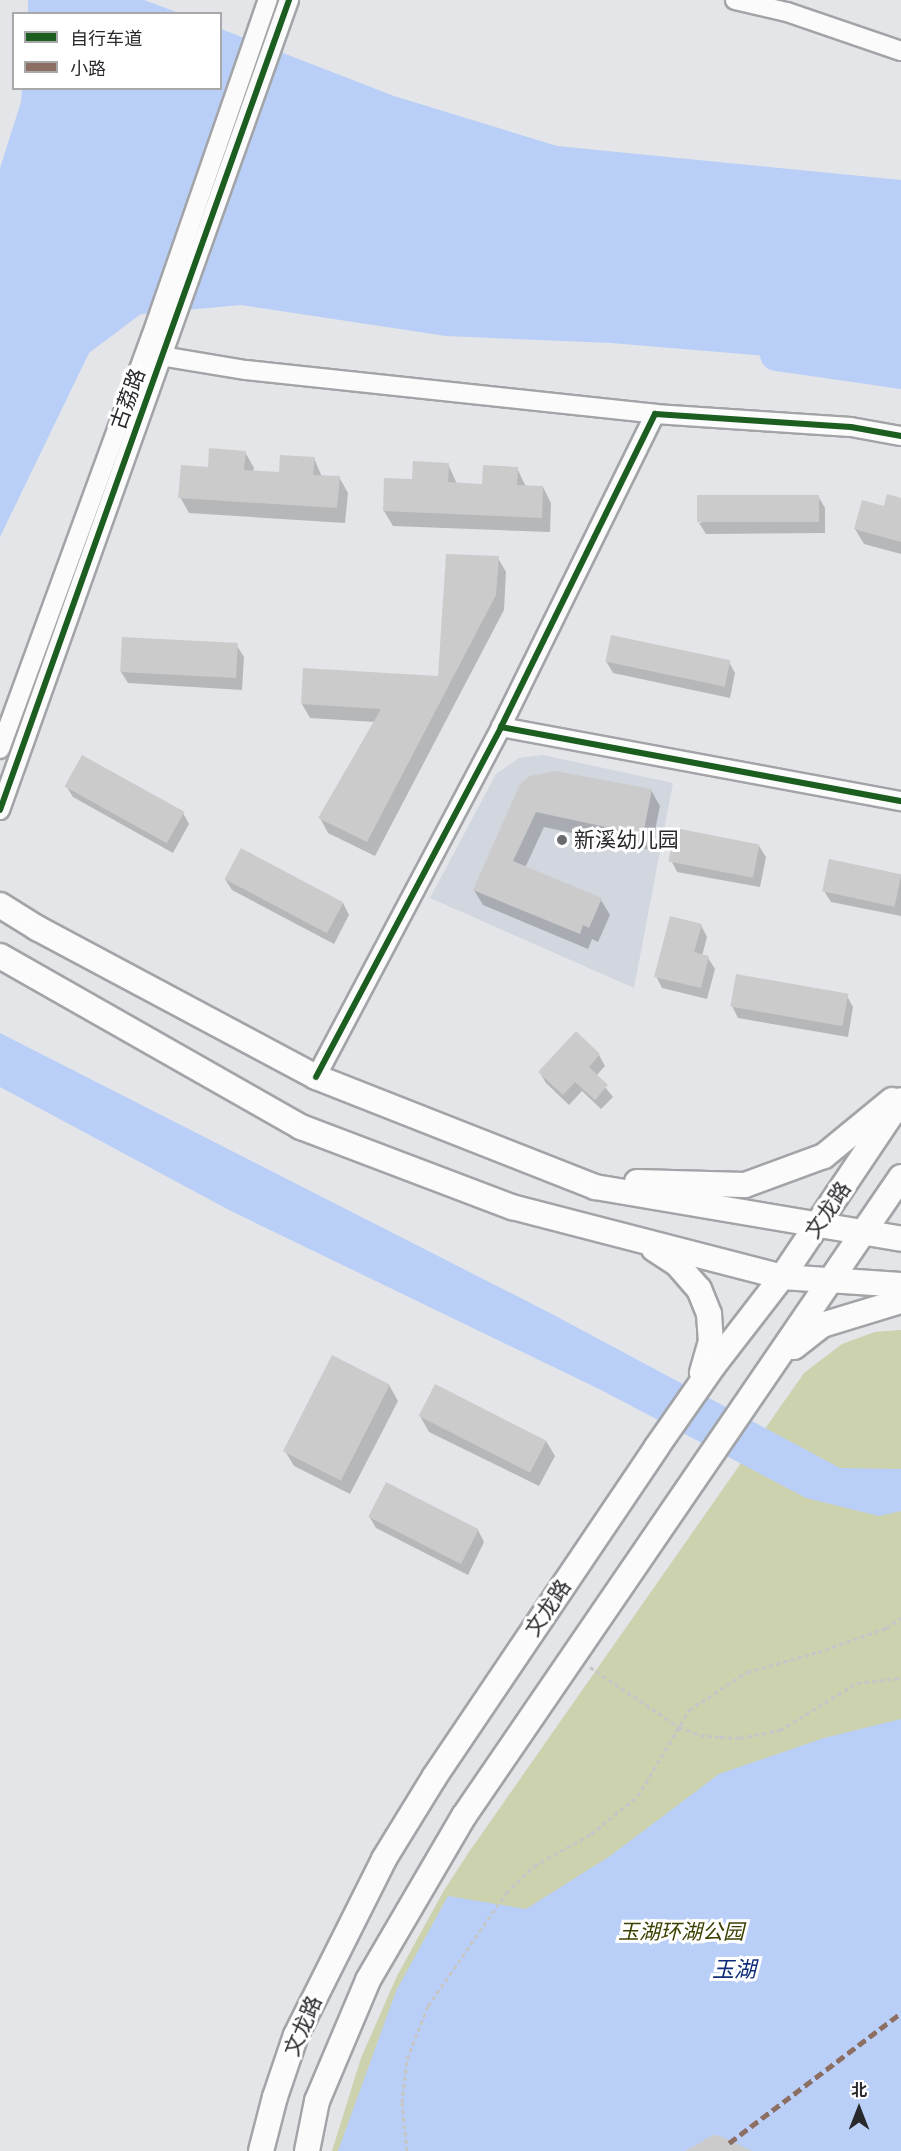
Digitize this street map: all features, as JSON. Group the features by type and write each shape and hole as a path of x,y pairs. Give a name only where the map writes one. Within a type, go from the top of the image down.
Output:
{"main road":[{"path":"0,905 38,928 316,1077 595,1187 817,1227 901,1239"},
{"path":"0,956 301,1127 512,1208 782,1277 901,1285"},
{"path":"532,1162 645,1183 745,1185 824,1156 901,1093"},
{"name":"文龙路","path":"261,2151 296,2035 384,1859 441,1766 698,1389 817,1227 901,1100"},
{"name":"文龙路","path":"307,2151 317,2101 368,1980 464,1816 901,1177"},
{"path":"639,1240 677,1264 699,1289 709,1314 711,1341 698,1389"},
{"path":"774,1364 822,1325 901,1301"}],"street":[{"name":"古荔路","path":"0,810 159,344 268,0"},
{"name":"古荔路","path":"0,749 159,344 289,0"},
{"path":"735,0 787,12 901,51"},
{"path":"159,344 246,370 655,414 851,427 901,436"},
{"path":"316,1077 501,727 655,414"},
{"path":"501,727 901,801"}],"path":[{"path":"407,2151 402,2103 407,2059 428,2006 506,1893 534,1866 591,1834 638,1796 689,1710 747,1672 818,1652 885,1628 901,1618"},
{"path":"589,1666 679,1727 700,1735 720,1737 761,1735 780,1730 857,1683 901,1678"}],"shaded area":[{"name":"新溪幼儿园","path":"543,755 673,783 634,988 430,898 496,774 519,758"}],"green space":[{"name":"玉湖环湖公园","path":"901,1330 901,2151 332,2151 361,2058 397,1976 443,1892 469,1852 804,1373 842,1344 875,1332"}],"water":[{"path":"28,0 144,0 176,12 28,12"},
{"path":"222,29 394,96 557,146 901,180 901,367 611,343 446,336 241,305 141,314 89,353 0,537 0,168 21,102 22,90 222,90"},
{"path":"0,1033 550,1313 840,1468 901,1469 901,1511 879,1516 806,1498 601,1390 231,1211 0,1087"},
{"name":"玉湖","path":"901,1719 901,2151 732,2151 714,2135 704,2140 698,2151 338,2151 396,1991 448,1896 526,1909 610,1856 719,1774 824,1738"}],"building":[{"path":"209,448 246,451 244,470 279,472 280,455 315,457 313,475 340,476 337,508 178,498 181,465 208,467"},
{"path":"413,461 449,463 448,482 482,484 483,465 518,467 517,485 543,486 542,518 383,511 384,478 412,479"},
{"path":"887,494 901,498 901,542 854,529 862,500 884,506"},
{"path":"697,495 819,495 819,522 697,522"},
{"path":"446,554 499,556 496,595 367,842 318,818 381,709 301,704 303,668 438,676"},
{"path":"611,635 730,660 725,687 605,661"},
{"path":"122,637 238,643 236,678 120,672"},
{"path":"82,755 184,812 167,843 65,786"},
{"path":"555,771 652,789 643,835 536,812 513,861 602,898 589,928 583,925 580,934 473,890 520,784 530,776"},
{"path":"675,828 759,844 753,878 669,861"},
{"path":"241,848 343,902 327,933 225,879"},
{"path":"829,859 901,874 895,907 822,891"},
{"path":"670,916 702,924 694,952 709,956 701,988 654,977"},
{"path":"736,974 848,994 843,1026 730,1006"},
{"path":"576,1031 600,1054 589,1067 608,1085 595,1100 575,1082 563,1095 538,1072"},
{"path":"332,1355 390,1385 341,1481 283,1451"},
{"path":"435,1384 546,1441 530,1473 419,1416"},
{"path":"386,1482 479,1529 461,1564 368,1517"},
{"path":"714,2135 720,2136 752,2151 685,2151"}],"waterway":[{"path":"776,354 901,372"}],"marked path":[{"path":"729,2143 901,2013"}],"cycle path":[{"path":"0,810 289,0"},
{"path":"501,727 655,414 851,427 901,436"},
{"path":"316,1077 501,727 901,801"}],"place":[{"name":"新溪幼儿园","path":"562,840"}]}
